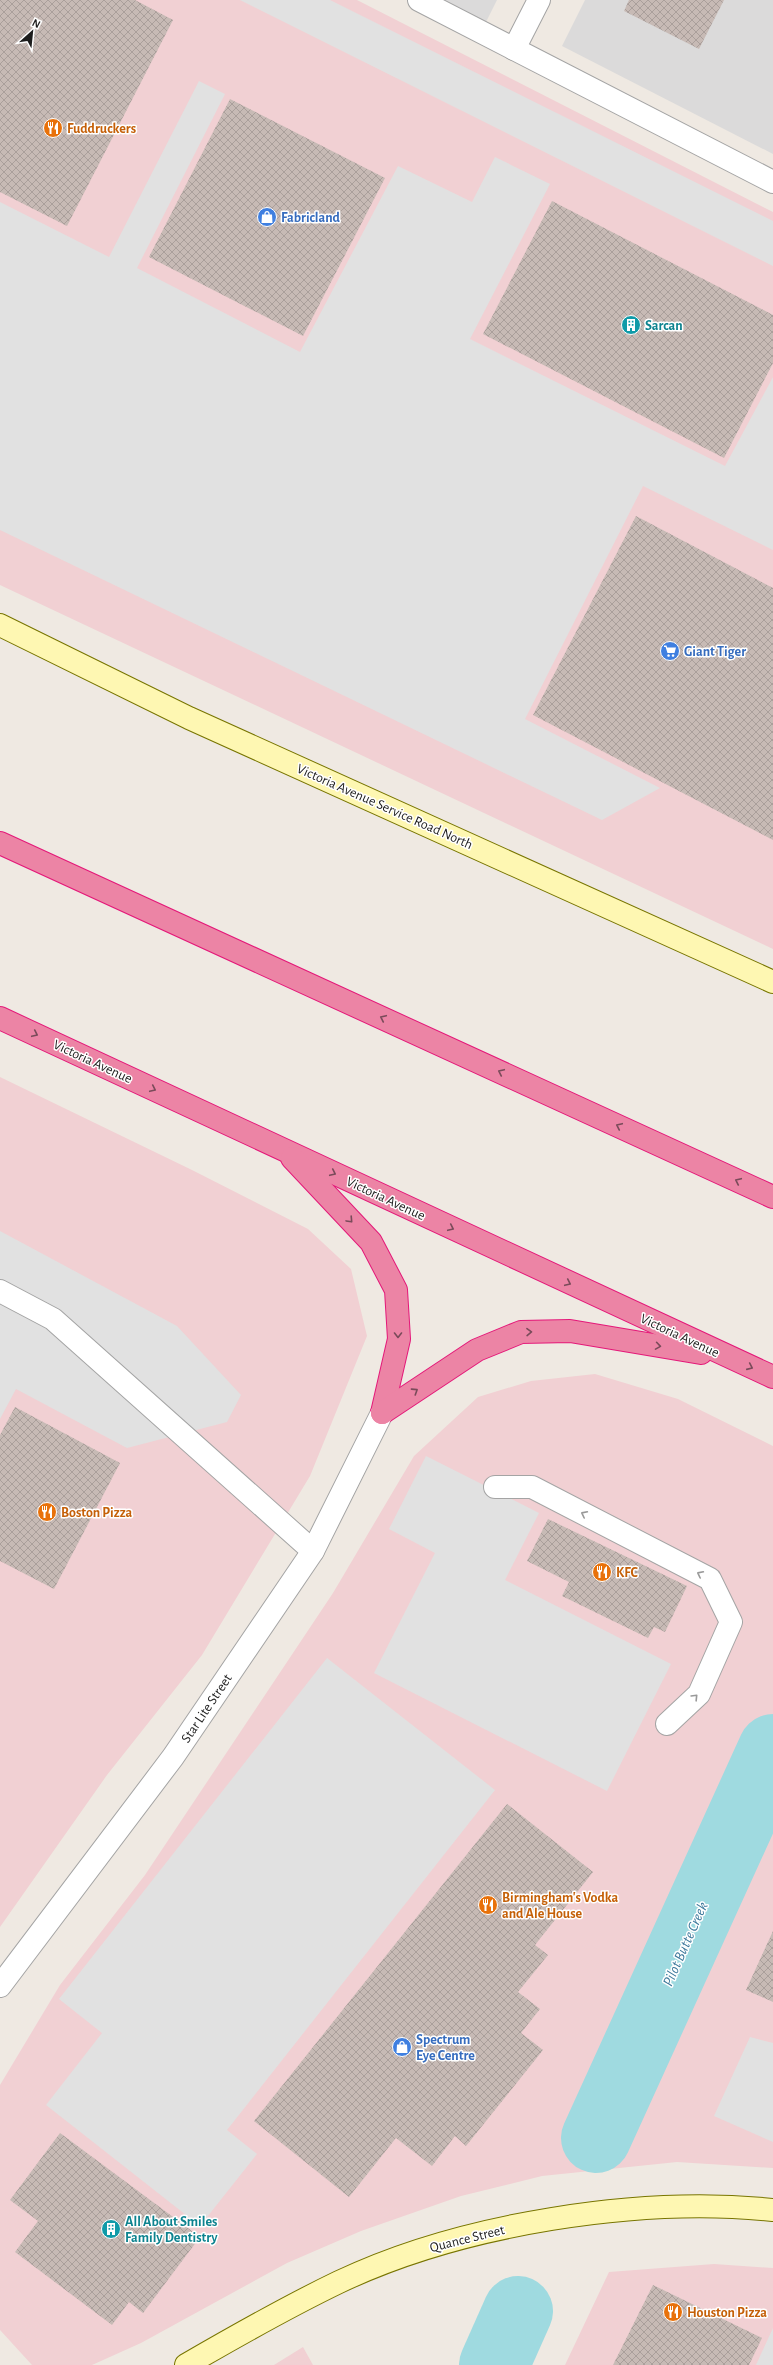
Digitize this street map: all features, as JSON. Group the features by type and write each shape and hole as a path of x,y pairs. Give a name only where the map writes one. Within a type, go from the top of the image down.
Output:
{"highway":[{"path":"0,843 773,1197"},
{"name":"Victoria Avenue","path":"0,1018 773,1377"},
{"path":"285,1150 371,1242 396,1290 399,1339 382,1412"},
{"path":"382,1412 477,1350 521,1332 570,1331 728,1357"}],"street":[{"path":"420,0 773,182"},
{"path":"514,49 539,0"},
{"name":"Victoria Avenue Service Road North","path":"0,625 189,718 773,982"},
{"path":"0,1292 53,1319 313,1552"},
{"name":"Star Lite Street","path":"0,1986 173,1757 313,1552 382,1412"},
{"path":"495,1487 532,1487 710,1579 731,1622 699,1694 667,1724"},
{"name":"Quance Street","path":"186,2365 340,2282 416,2252 495,2230 569,2216 666,2208 753,2208 773,2210"}],"shaded area":[{"path":"0,0 357,0 773,212 773,949 0,585"},
{"path":"240,0 330,0 773,221 773,266"},
{"path":"437,0 497,0 485,24"},
{"path":"585,0 773,0 773,154 562,46"},
{"path":"199,81 225,94 137,268 300,352 398,166 472,202 495,157 550,184 470,339 725,466 773,377 773,550 643,486 525,719 660,788 602,820 0,530 0,202 109,257"},
{"path":"0,1077 192,1170 308,1229 351,1269 367,1336 310,1476 202,1655 107,1775 0,1927"},
{"path":"0,1231 177,1326 241,1395 227,1422 127,1448 16,1389 0,1419"},
{"path":"595,1374 678,1399 773,1446 773,2168 677,2162 542,2176 461,2196 361,2231 287,2263 141,2343 92,2365 32,2365 0,2330 0,2085 60,1985 145,1875 333,1593 414,1456 478,1397 531,1381"},
{"path":"426,1456 539,1513 505,1580 671,1664 607,1791 374,1673 435,1553 389,1529"},
{"path":"327,1658 495,1790 227,2130 257,2154 200,2226 46,2105 102,2033 59,1999"},
{"path":"750,2037 773,2043 773,2142 714,2116"},
{"path":"714,2264 773,2268 773,2365 565,2365 609,2272"},
{"path":"773,2328 773,2365 756,2365"},
{"path":"303,2347 313,2365 274,2365"}],"building":[{"path":"0,0 135,0 173,20 67,226 0,192"},
{"path":"629,0 724,0 699,49 624,11"},
{"name":"Fabricland","path":"230,99 385,178 303,336 149,257"},
{"name":"Sarcan","path":"552,201 773,315 773,363 724,458 483,334"},
{"name":"Giant Tiger","path":"636,516 773,588 773,840 533,715"},
{"name":"Boston Pizza","path":"15,1407 120,1463 54,1589 0,1561 0,1435"},
{"name":"KFC","path":"548,1519 687,1586 665,1632 654,1627 648,1638 562,1596 569,1582 527,1561"},
{"path":"507,1804 593,1872 535,1945 548,1955 518,1992 540,2009 521,2033 543,2050 466,2146 455,2136 432,2166 396,2138 349,2197 254,2121"},
{"path":"773,1931 773,2002 746,1990"},
{"name":"All About Smiles Family Dentistry","path":"60,2133 200,2237 143,2313 129,2302 112,2325 15,2252 38,2221 10,2200"},
{"name":"Houston Pizza","path":"653,2285 762,2338 749,2365 613,2365"}],"waterway":[{"name":"Pilot Butte Creek","path":"596,2138 773,1749"},
{"name":"Pilot Butte Creek","path":"494,2365 518,2311"}],"place":[{"name":"Fuddruckers","path":"53,128"},
{"name":"Fabricland","path":"267,217"},
{"name":"Sarcan","path":"631,325"},
{"name":"Giant Tiger","path":"670,651"},
{"name":"Boston Pizza","path":"47,1512"},
{"name":"KFC","path":"602,1572"},
{"name":"Birmingham's Vodka and Ale House","path":"488,1905"},
{"name":"Spectrum Eye Centre","path":"402,2047"},
{"name":"All About Smiles Family Dentistry","path":"111,2229"},
{"name":"Houston Pizza","path":"673,2312"}]}
